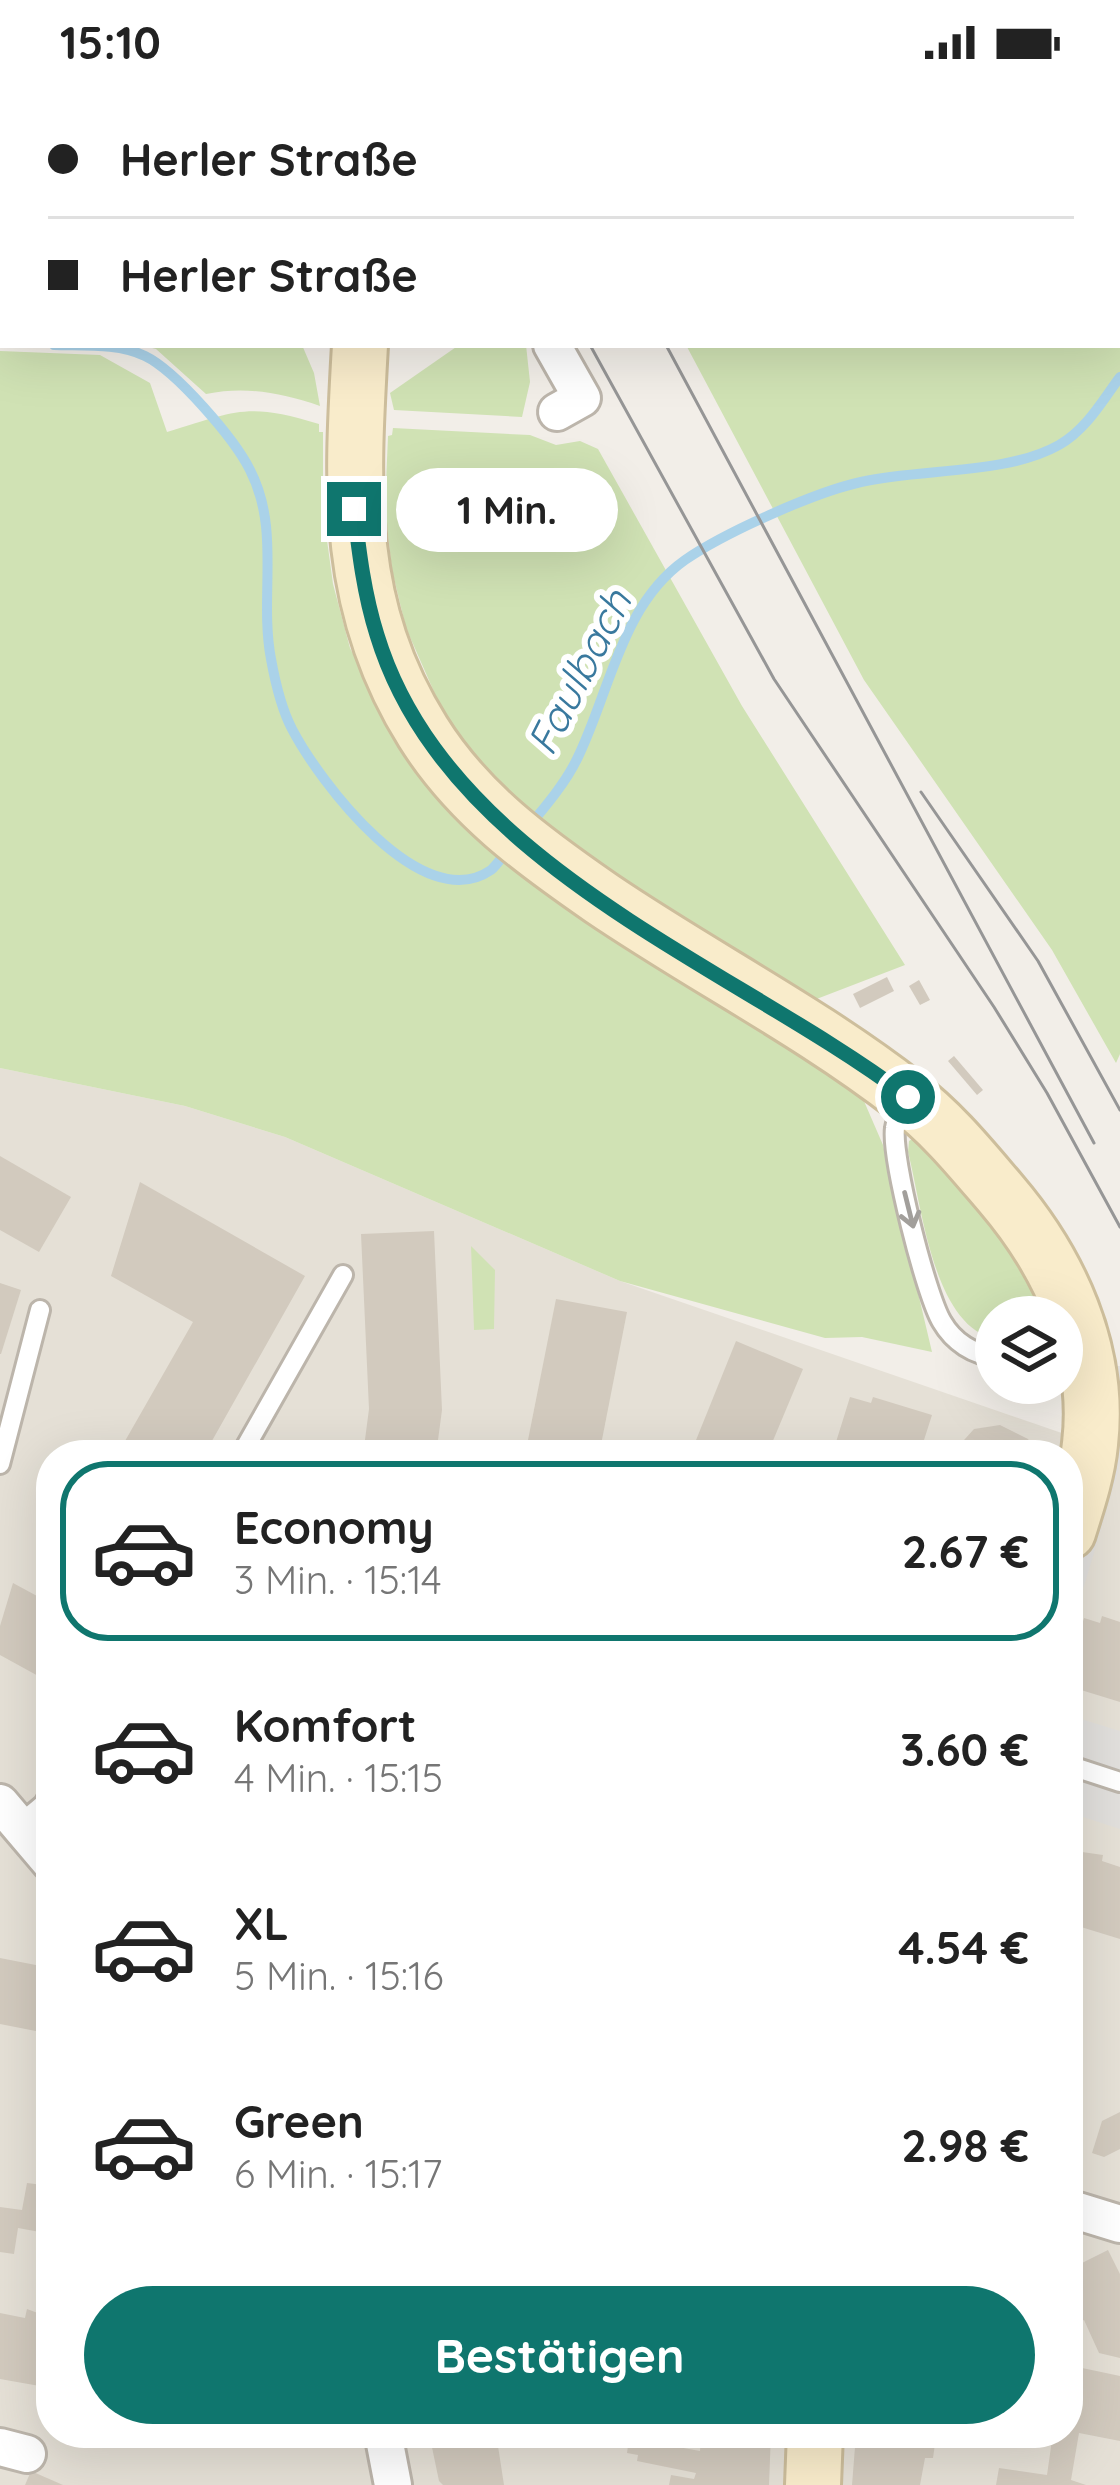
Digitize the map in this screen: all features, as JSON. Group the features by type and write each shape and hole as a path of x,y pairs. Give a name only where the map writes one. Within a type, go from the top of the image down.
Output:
{"street":[{"path":"360,348 354,509 362,577 377,638 423,732 454,774 492,816 546,860 656,935 867,1066 936,1120 1022,1219 1055,1271 1061,1296"},
{"path":"554,348 582,398 557,412"},
{"path":"1083,1377 1090,1396 1091,1440 1083,1472"},
{"path":"9,1814 36,1846"},
{"path":"1083,2212 1119,2221"},
{"path":"386,2448 393,2485"},
{"path":"813,2485 814,2448"}],"lane":[{"path":"908,1097 895,1126 896,1153 932,1300 943,1325 962,1345 975,1351"},
{"path":"250,1440 343,1275"},
{"path":"0,1464 40,1310"},
{"path":"1083,1770 1120,1782"}],"shaded area":[{"path":"0,1068 185,1106 285,1137 620,1281 1082,1440 36,1440 36,2448 1083,2448 1083,1440 1120,1453 1120,2485 0,2485"},
{"path":"1111,1366 1120,1366 1120,1465 1083,1590 1083,1555 1097,1510"},
{"path":"1083,1720 1120,1731 1120,1829 1083,1817"}],"green space":[{"path":"152,348 303,348 320,406 264,392 206,394"},
{"path":"455,348 526,348 530,382 522,417 394,410 390,393"},
{"path":"688,348 1120,348 1120,1054 1116,1063 1052,950 864,680"},
{"path":"0,351 100,355 150,383 167,432 257,411 319,424 333,584 350,648 400,746 857,1085 883,1145 932,1352 862,1337 825,1338 620,1281 285,1137 185,1106 0,1068"},
{"path":"393,428 530,435 556,445 580,441 598,449 742,706 905,965 801,1005 561,843 507,798 446,719 406,628 392,570 385,508 388,436"},
{"path":"919,1135 972,1187 1040,1296 975,1296 975,1330 958,1312 934,1261 909,1141"},
{"path":"471,1246 495,1270 494,1329 474,1330"}],"building":[{"path":"887,977 894,991 860,1008 853,994"},
{"path":"919,980 930,1000 920,1005 909,986"},
{"path":"954,1056 983,1090 977,1095 948,1061"},
{"path":"0,1156 71,1197 39,1252 0,1230"},
{"path":"140,1182 305,1276 212,1440 126,1440 193,1322 111,1276"},
{"path":"434,1231 442,1410 438,1440 365,1440 369,1409 361,1234"},
{"path":"0,1283 21,1290 1,1354 0,1354"},
{"path":"556,1299 627,1312 602,1440 528,1440"},
{"path":"736,1341 803,1369 773,1440 696,1440"},
{"path":"850,1397 871,1403 873,1397 932,1415 924,1440 837,1440"},
{"path":"1000,1425 1028,1439 964,1440 974,1429"},
{"path":"13,1583 36,1595 36,1675 0,1655 0,1626"},
{"path":"1102,1616 1120,1622 1120,1702 1083,1691 1083,1621 1100,1623"},
{"path":"1083,1852 1103,1855 1102,1861 1120,1867 1120,1939 1083,1928"},
{"path":"0,1958 36,1965 36,2031 0,2024"},
{"path":"1120,2112 1120,2149 1104,2157 1092,2153 1102,2121"},
{"path":"27,2183 36,2184 36,2231 18,2228 14,2254 0,2252 0,2207 22,2210"},
{"path":"1108,2250 1120,2274 1120,2358 1099,2353 1083,2320 1083,2262"},
{"path":"27,2309 36,2312 36,2385 0,2379 0,2313 25,2318"},
{"path":"1083,2368 1120,2376 1120,2441 1083,2434"},
{"path":"432,2448 498,2448 504,2485 443,2485"},
{"path":"628,2448 770,2448 769,2485 669,2485 671,2475 694,2479 696,2473 637,2461 638,2455 627,2453"},
{"path":"855,2448 934,2448 933,2458 925,2458 920,2485 852,2485"},
{"path":"1051,2448 1076,2448 1071,2480 1086,2485 996,2485 999,2468 1047,2475"},
{"path":"31,2471 63,2485 25,2485"}],"waterway":[{"name":"Faulbach","path":"117,348 145,356 188,390 250,470 265,516 273,668 292,729 325,780 376,837 435,876 464,880 491,870 509,849"},
{"name":"Faulbach","path":"529,826 577,759 631,625 663,579 685,560 746,526 842,487 1038,455 1077,431 1120,377"}],"tram line":[{"path":"592,348 774,679 994,1007 1120,1227"},
{"path":"668,348 1094,1143"},
{"path":"921,792 1038,961 1120,1110"}],"route":[{"path":"354,509 362,577 377,638 398,686 423,732 492,816 546,860 656,935 867,1066 908,1097"}]}
